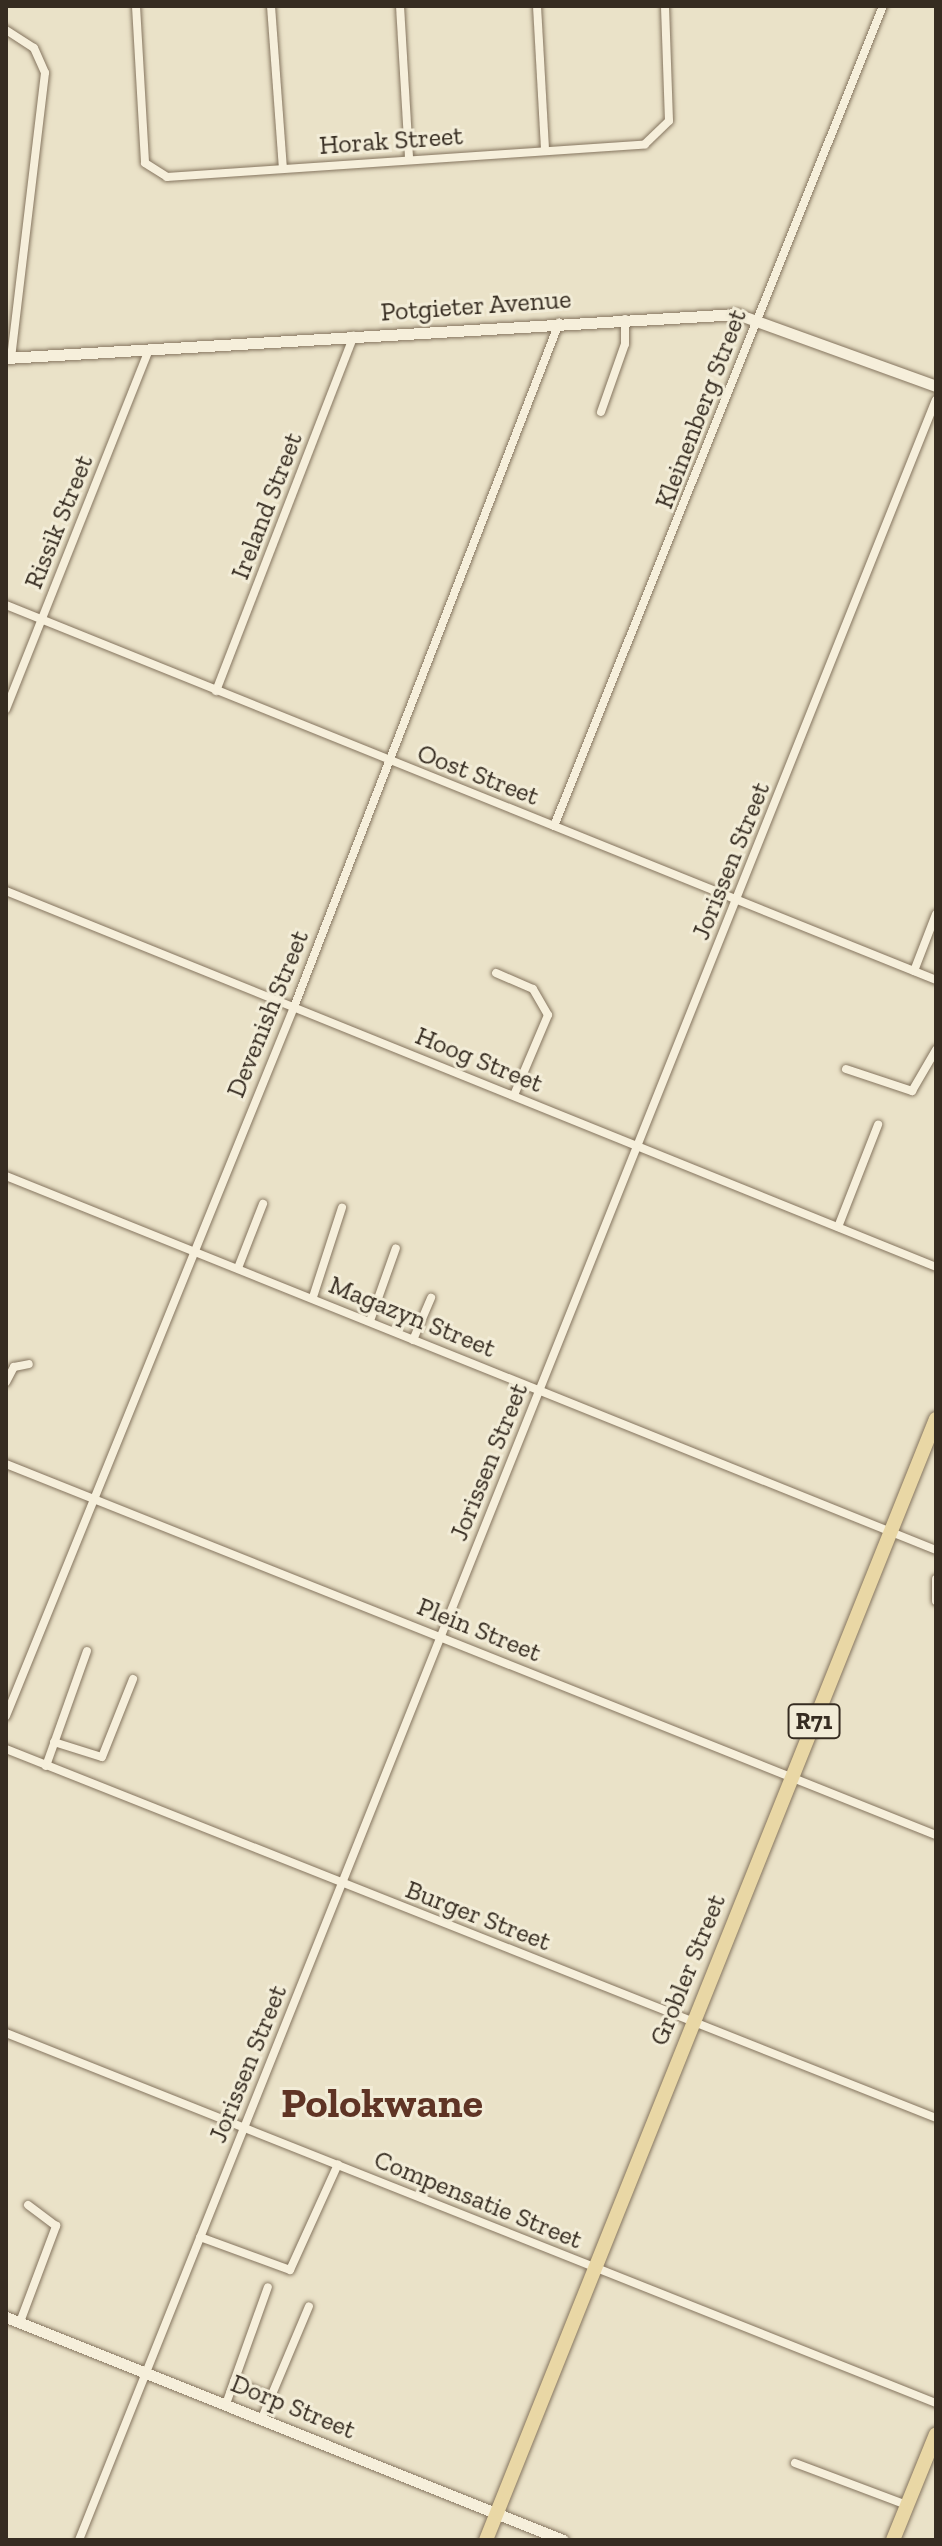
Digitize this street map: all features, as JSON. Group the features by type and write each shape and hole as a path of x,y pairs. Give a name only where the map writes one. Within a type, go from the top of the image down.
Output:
{"main road":[{"name":"Grobler Street","path":"486,2540 936,1419"},
{"path":"893,2540 936,2434"}],"street":[{"name":"Horak Street","path":"136,6 145,163 167,177 645,144 669,121 665,6"},
{"path":"271,6 283,168"},
{"path":"400,6 409,159"},
{"path":"537,6 545,150"},
{"name":"Kleinenberg Street","path":"554,826 883,6"},
{"path":"6,30 34,48 45,73 8,358"},
{"name":"Potgieter Avenue","path":"8,358 625,319 759,317 936,386"},
{"path":"601,412 625,344 625,319"},
{"name":"Devenish Street","path":"6,1716 294,1007 559,323"},
{"name":"Ireland Street","path":"216,691 354,336"},
{"name":"Rissik Street","path":"6,709 149,350"},
{"name":"Jorissen Street","path":"79,2540 936,400"},
{"name":"Oost Street","path":"6,605 936,980"},
{"name":"Hoog Street","path":"6,891 936,1267"},
{"path":"914,971 936,914"},
{"path":"496,973 533,989 548,1015 514,1095"},
{"path":"846,1069 912,1091 936,1050"},
{"path":"838,1227 878,1125"},
{"name":"Magazyn Street","path":"6,1176 936,1550"},
{"path":"238,1268 263,1204"},
{"path":"313,1297 342,1208"},
{"path":"370,1321 396,1248"},
{"path":"413,1340 431,1298"},
{"path":"6,1382 14,1367 29,1364"},
{"name":"Plein Street","path":"6,1464 936,1835"},
{"path":"936,1579 936,1601"},
{"path":"46,1766 87,1651"},
{"path":"54,1742 102,1757 133,1679"},
{"name":"Burger Street","path":"6,1749 936,2118"},
{"name":"Compensatie Street","path":"6,2033 936,2403"},
{"path":"200,2237 290,2270 338,2164"},
{"path":"20,2322 56,2226 28,2205"},
{"path":"226,2404 268,2287"},
{"path":"262,2418 309,2306"},
{"name":"Dorp Street","path":"6,2317 563,2540"},
{"path":"234,2381 271,2397"},
{"path":"795,2463 907,2505"}],"district":[{"name":"Polokwane","path":"382,2103"}]}
